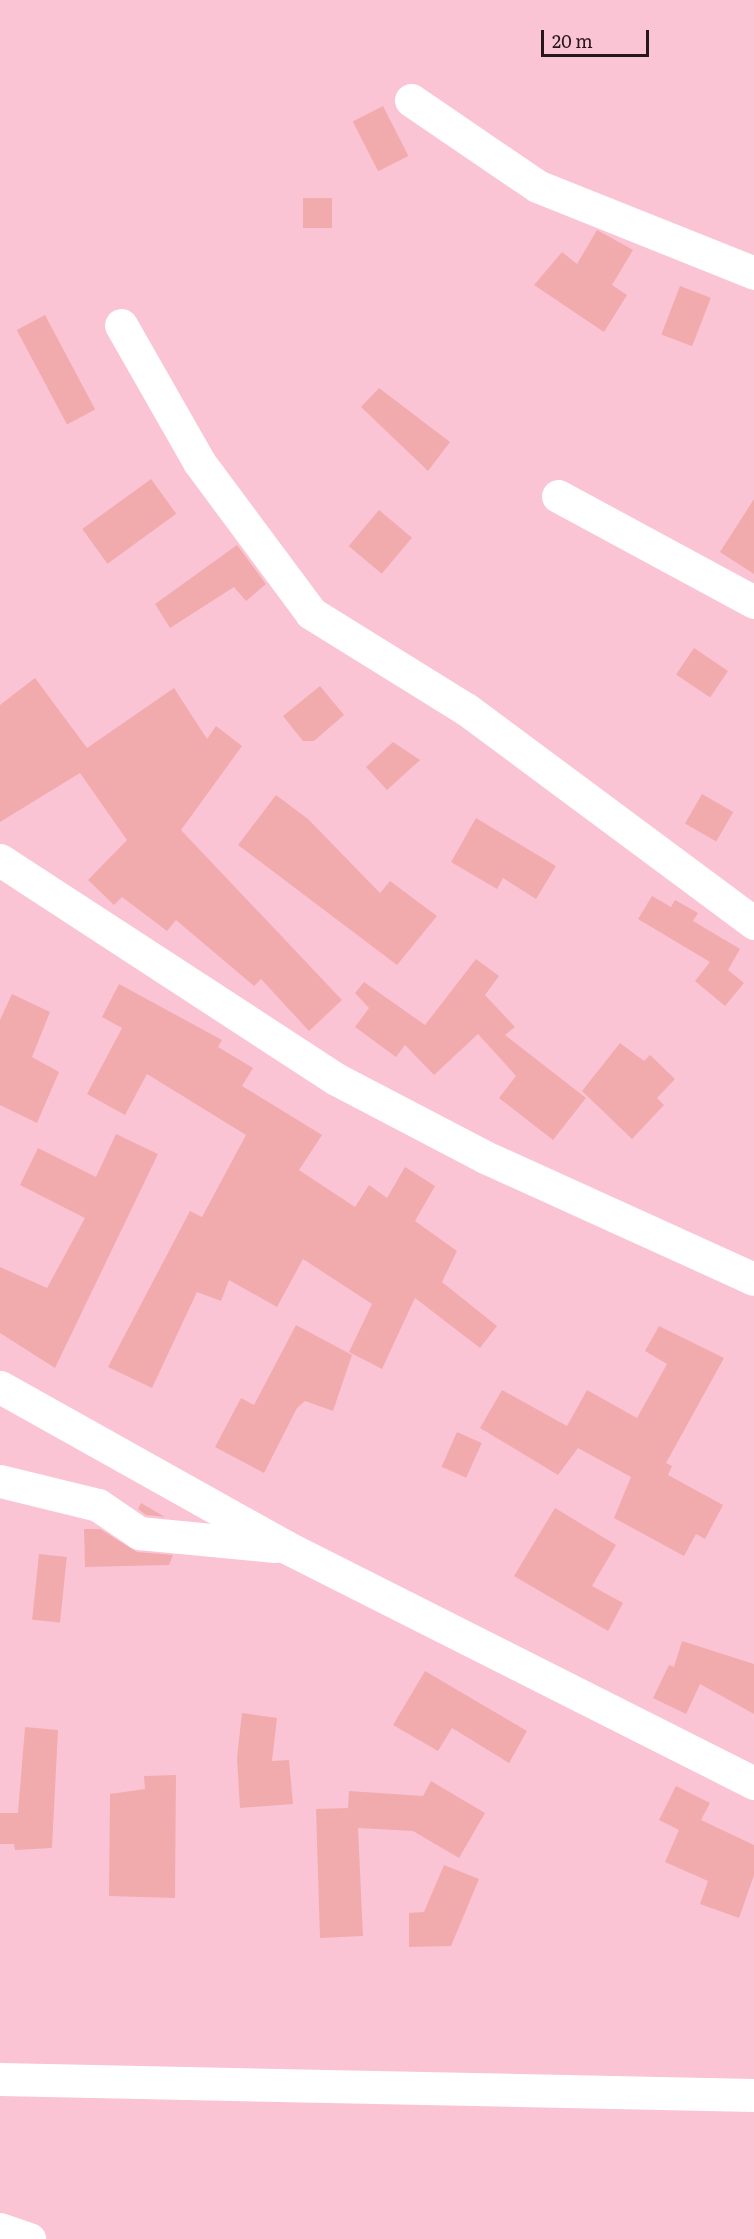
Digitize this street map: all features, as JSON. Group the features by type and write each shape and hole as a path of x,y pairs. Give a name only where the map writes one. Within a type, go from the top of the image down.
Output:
{"street":[{"path":"411,100 537,186 754,273"},
{"path":"121,325 199,462 311,613 466,709 754,923"},
{"path":"558,495 754,602"},
{"path":"0,860 336,1079 485,1157 754,1279"},
{"path":"0,1387 286,1547 754,1783"},
{"path":"0,1481 98,1505 139,1533 286,1547"},
{"path":"0,2079 754,2095"},
{"path":"0,2229 29,2239"}],"building":[{"path":"383,106 408,156 378,171 353,121"},
{"path":"303,198 332,198 332,228 303,228"},
{"path":"597,230 633,250 612,285 627,295 604,332 534,285 562,252 577,264"},
{"path":"680,286 711,298 692,346 661,335"},
{"path":"45,315 95,409 67,424 17,330"},
{"path":"379,388 450,442 428,471 361,407"},
{"path":"151,479 176,514 108,564 82,529"},
{"path":"754,499 754,574 720,552"},
{"path":"379,510 412,538 382,574 349,546"},
{"path":"237,545 266,584 246,601 234,587 170,628 155,604"},
{"path":"694,648 728,671 710,697 676,675"},
{"path":"35,678 87,748 174,688 207,739 216,726 242,746 181,830 342,1000 309,1031 261,979 254,986 176,920 167,931 122,897 114,905 88,880 127,840 80,773 0,822 0,705"},
{"path":"320,686 344,715 314,741 303,741 283,716"},
{"path":"393,742 420,760 387,790 366,767"},
{"path":"702,794 733,812 716,841 685,823"},
{"path":"276,795 308,819 380,893 390,881 437,916 397,965 238,845"},
{"path":"476,818 556,866 536,899 503,878 497,889 451,862"},
{"path":"652,896 671,907 675,900 698,913 693,921 740,949 728,970 744,983 725,1006 695,981 710,962 638,919"},
{"path":"476,959 499,976 485,995 515,1027 505,1035 586,1098 553,1140 499,1098 516,1076 478,1034 434,1075 405,1045 396,1057 355,1027 369,1008 355,993 364,982 425,1025"},
{"path":"119,984 222,1040 218,1047 253,1068 242,1086 322,1135 299,1170 355,1207 369,1185 387,1198 405,1167 435,1186 415,1221 457,1251 442,1282 497,1326 480,1348 415,1298 382,1369 349,1352 372,1304 303,1259 277,1307 229,1280 221,1301 197,1292 152,1388 108,1367 190,1211 202,1217 246,1135 147,1074 125,1115 87,1094 122,1028 102,1017"},
{"path":"12,994 50,1012 32,1057 59,1072 37,1123 0,1105 0,1020"},
{"path":"620,1043 644,1061 650,1055 675,1079 657,1098 664,1105 632,1139 582,1091"},
{"path":"116,1134 158,1154 55,1368 0,1333 0,1267 47,1288 85,1218 20,1185 38,1148 96,1177"},
{"path":"296,1325 352,1355 333,1411 305,1401 297,1408 264,1473 215,1447 241,1398 254,1405"},
{"path":"659,1326 724,1358 666,1463 672,1466 668,1475 723,1505 705,1539 696,1534 684,1556 614,1518 631,1477 578,1448 558,1475 480,1428 502,1390 567,1426 587,1390 637,1418 667,1364 645,1351"},
{"path":"457,1432 482,1443 466,1478 442,1467"},
{"path":"141,1503 165,1517 146,1515 138,1509"},
{"path":"555,1508 616,1545 592,1586 623,1603 608,1631 514,1576"},
{"path":"84,1529 100,1529 137,1552 173,1555 169,1565 85,1567"},
{"path":"39,1554 67,1557 60,1623 32,1620"},
{"path":"682,1641 754,1664 754,1714 700,1684 686,1714 653,1698 669,1665 674,1667"},
{"path":"425,1671 527,1731 509,1763 452,1728 438,1751 393,1725"},
{"path":"242,1713 277,1718 272,1761 289,1760 293,1804 240,1808 237,1758"},
{"path":"25,1727 58,1730 52,1848 15,1850 14,1844 0,1844 0,1813 18,1813"},
{"path":"176,1775 175,1898 109,1896 110,1794 145,1789 144,1776"},
{"path":"431,1781 485,1813 459,1858 413,1831 358,1828 363,1936 320,1938 316,1809 348,1808 349,1791 423,1796"},
{"path":"676,1786 710,1803 701,1820 754,1845 754,1875 739,1918 700,1904 708,1881 665,1862 679,1830 659,1820"},
{"path":"444,1865 479,1879 451,1946 409,1947 409,1913 424,1912"}]}
